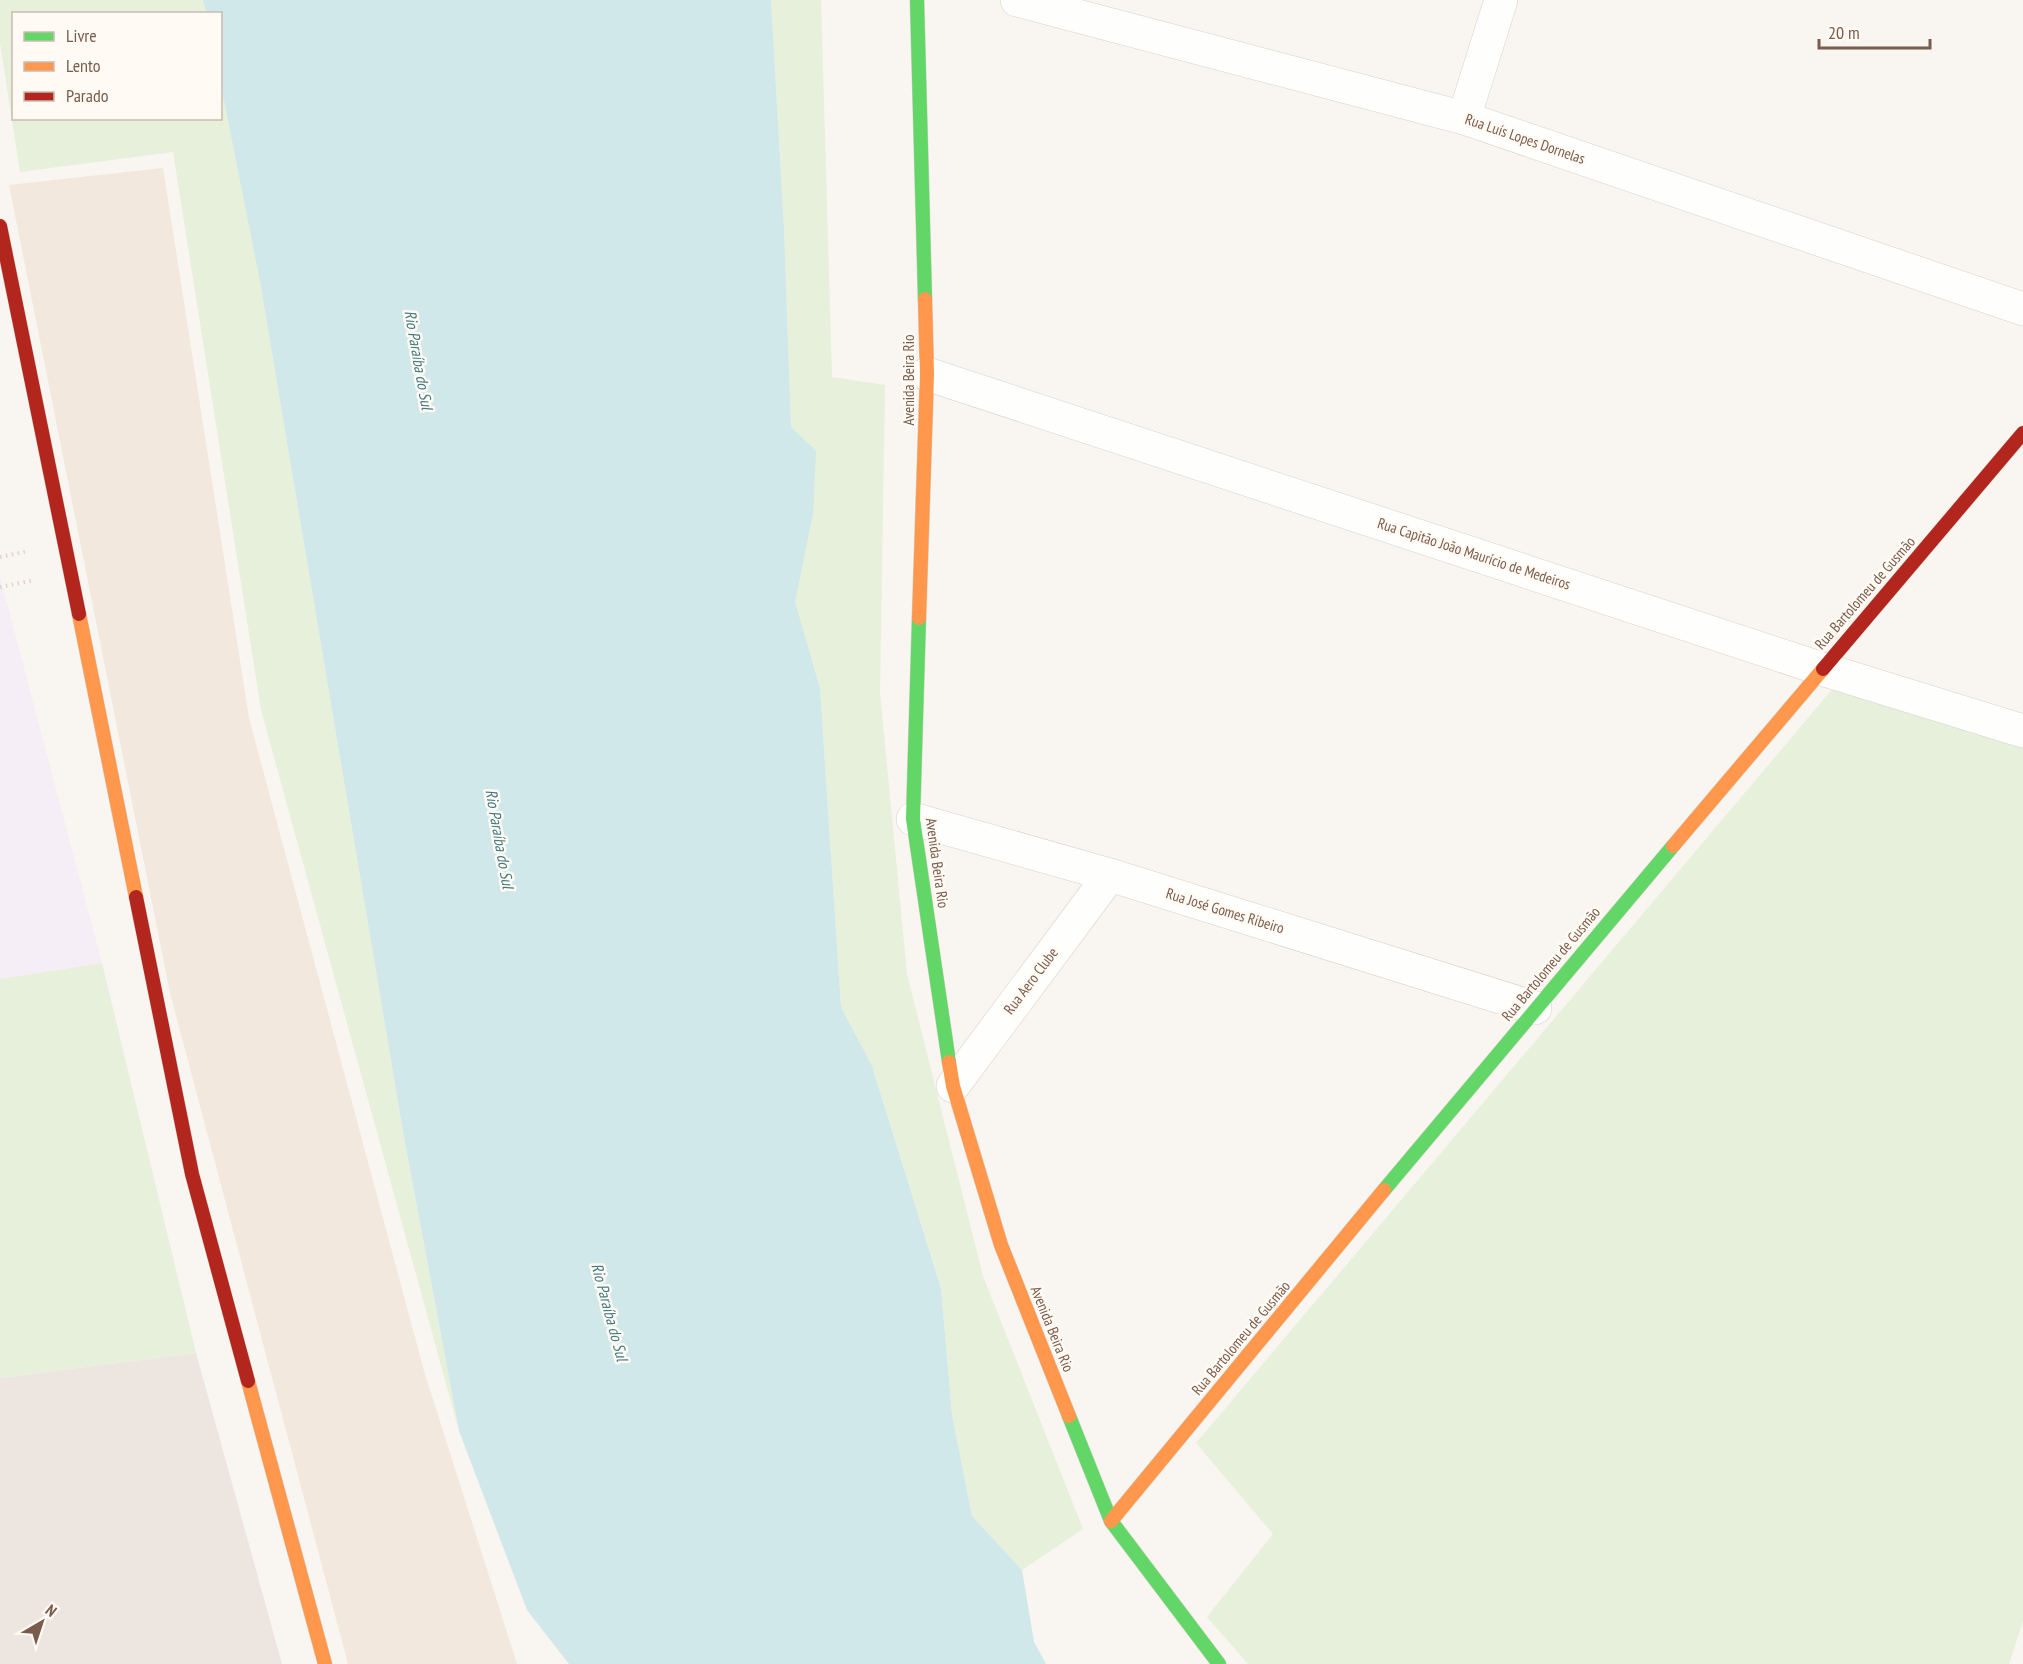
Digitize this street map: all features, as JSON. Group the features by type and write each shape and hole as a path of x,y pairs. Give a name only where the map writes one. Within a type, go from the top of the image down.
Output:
{"street":[{"name":"Avenida Beira Rio","path":"917,0 927,374 914,819 953,1086 1001,1245 1111,1521 1219,1664"},
{"name":"Rua Luís Lopes Dornelas","path":"1017,0 1464,118 2023,309"},
{"path":"1464,118 1501,0"},
{"path":"0,226 192,1174 325,1664"},
{"name":"Rua Capitão João Maurício de Medeiros","path":"927,374 1821,669 2023,731"},
{"name":"Rua Bartolomeu de Gusmão","path":"1111,1521 1535,1008 2023,434"},
{"name":"Rua José Gomes Ribeiro","path":"914,819 1110,875 1535,1008"},
{"name":"Rua Aero Clube","path":"953,1086 1110,875"}],"shaded area":[{"path":"163,168 249,718 424,1371 517,1664 348,1664 170,993 9,185"},
{"path":"0,577 102,963 0,979"},
{"path":"196,1353 282,1664 0,1664 0,1378"}],"green space":[{"path":"0,0 203,0 206,12 12,12 12,120 222,120 222,91 260,282 403,1132 459,1431 261,710 173,152 20,172 0,43"},
{"path":"771,0 821,0 832,377 885,385 880,692 907,974 983,1276 1083,1529 1022,1570 972,1516 952,1415 941,1287 872,1066 841,1007 820,688 794,602 813,514 791,427 784,228"},
{"path":"1835,686 2023,745 2023,1621 2009,1664 1248,1664 1207,1617 1273,1534 1196,1443"},
{"path":"102,963 196,1353 0,1378 0,979"}],"water":[{"name":"Rio Paraíba do Sul","path":"203,0 771,0 784,228 791,427 816,451 813,514 795,602 820,688 841,1007 872,1066 941,1288 952,1415 972,1516 1022,1570 1034,1642 1046,1664 569,1664 527,1610 459,1431 403,1132 260,282 222,91 222,12 206,12"}],"traffic: fast":[{"path":"917,0 925,299"},
{"path":"919,618 913,819 949,1062"},
{"path":"1384,1190 1673,846"},
{"path":"1069,1416 1111,1521 1219,1664"}],"traffic: slow":[{"path":"919,618 927,374 925,299"},
{"path":"79,614 136,897"},
{"path":"1673,846 1823,669"},
{"path":"949,1062 953,1086 1001,1245 1069,1416"},
{"path":"1111,1521 1384,1190"},
{"path":"248,1381 325,1664"}],"traffic: jam":[{"path":"0,226 79,614"},
{"path":"1823,669 2023,433"},
{"path":"136,897 192,1174 248,1381"}]}
